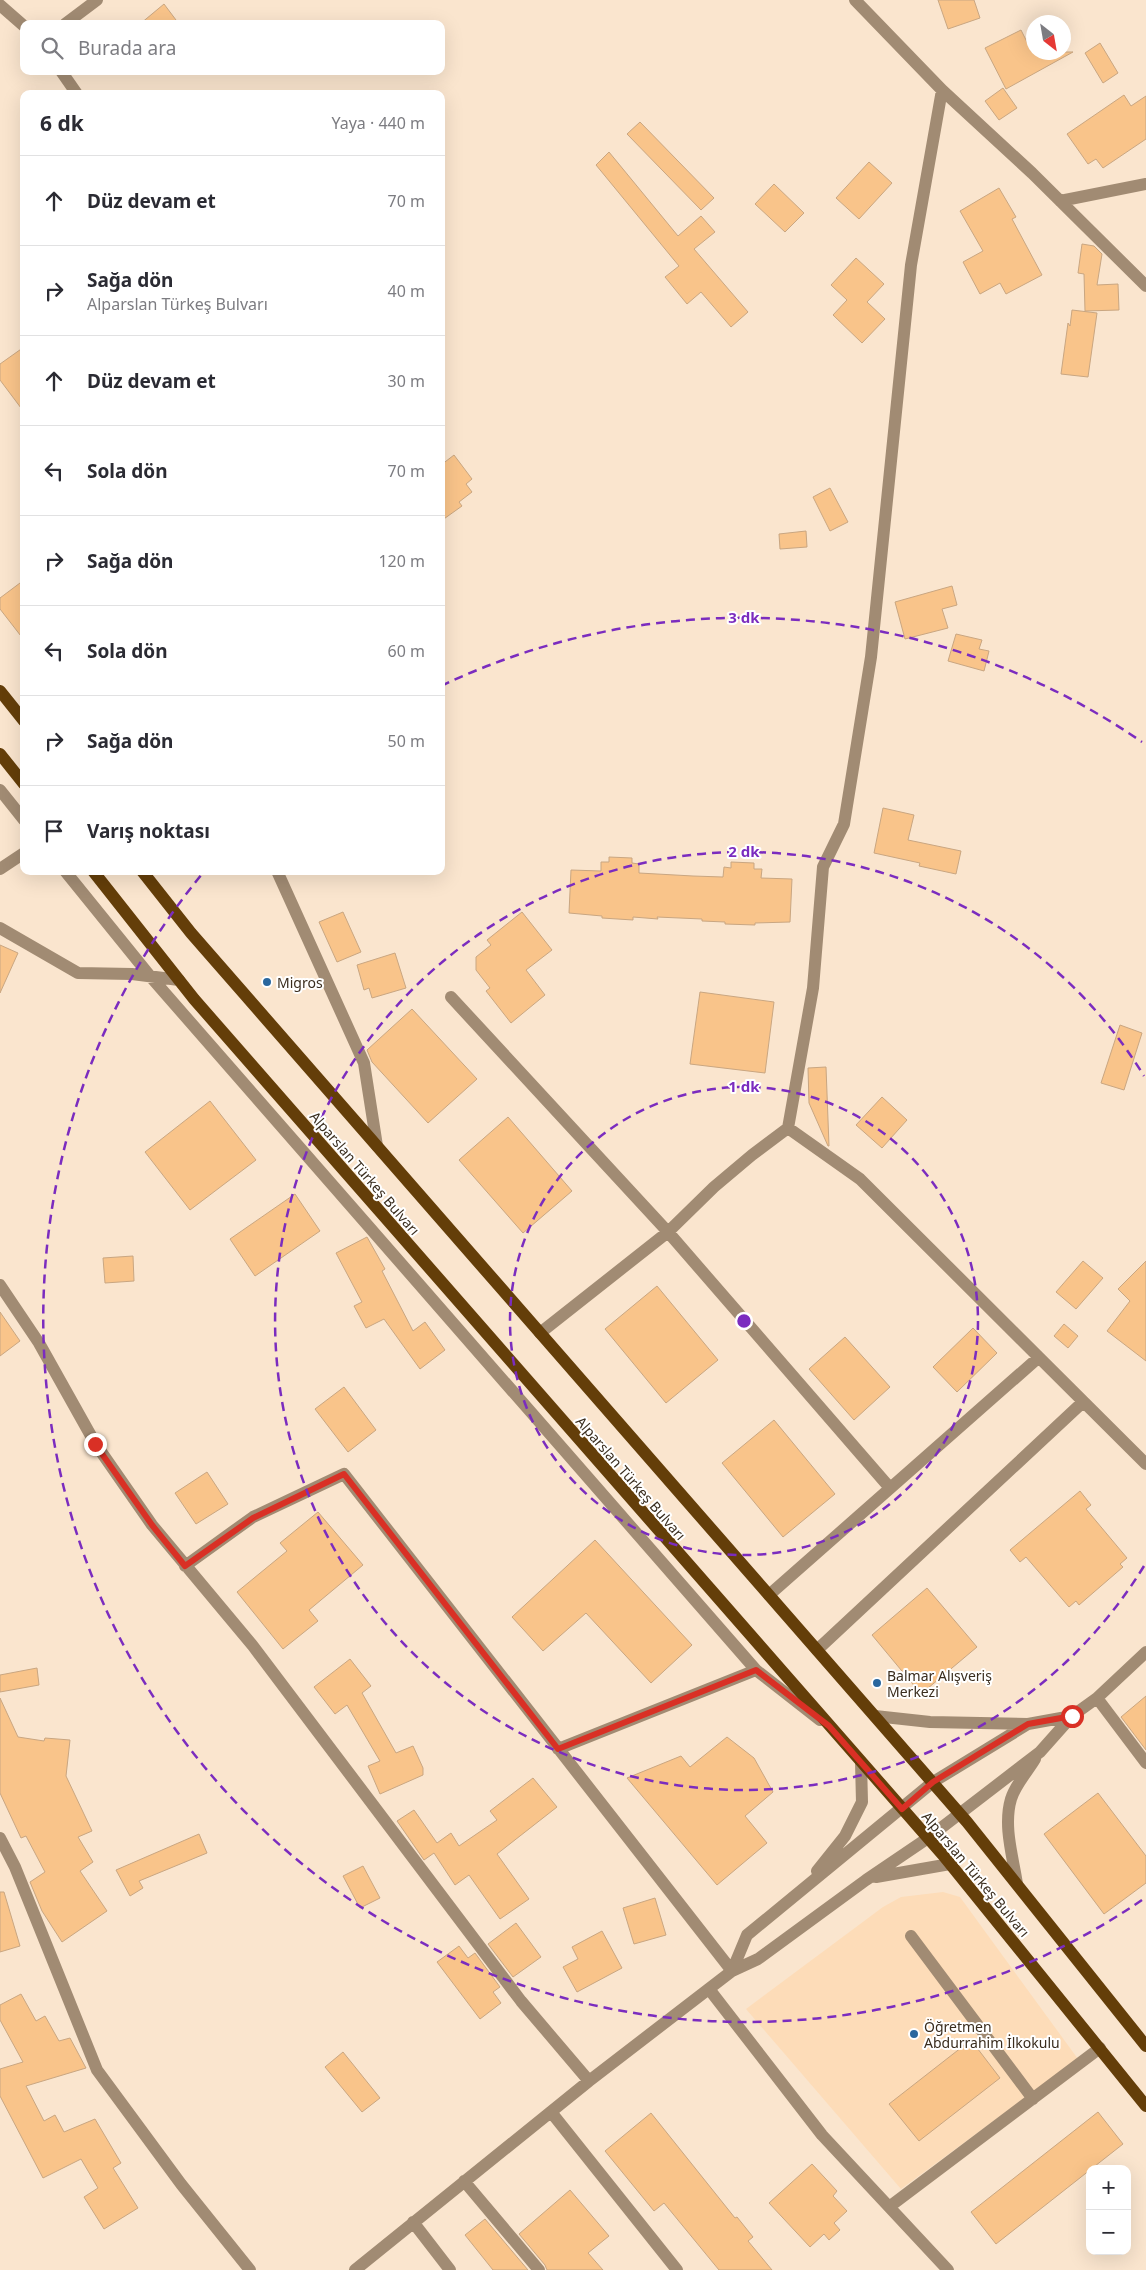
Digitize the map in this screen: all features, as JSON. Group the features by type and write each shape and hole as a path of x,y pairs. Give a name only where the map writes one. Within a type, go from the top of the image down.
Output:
{"main road":[{"path":"0,691 20,716"},
{"path":"0,754 20,779"},
{"name":"Alparslan Türkeş Bulvarı","path":"96,875 179,980 928,1838 1146,2106"},
{"name":"Alparslan Türkeş Bulvarı","path":"145,875 191,934 959,1812 1146,2046"}],"street":[{"path":"70,20 97,0"},
{"path":"855,0 942,90 1060,201 1146,286"},
{"path":"0,5 20,22"},
{"path":"65,75 74,90"},
{"path":"540,1333 668,1232 714,1187 788,1128 813,988 823,867 844,824 871,657 911,265 942,90"},
{"path":"1060,201 1146,184"},
{"path":"0,790 20,815"},
{"path":"0,869 20,856"},
{"path":"68,875 150,976 756,1670 829,1726"},
{"path":"279,875 364,1062 377,1146"},
{"path":"0,928 78,973 150,976 179,980"},
{"path":"451,997 668,1232 890,1488"},
{"path":"788,1128 860,1179 1146,1464"},
{"path":"0,1285 39,1343 95,1444 152,1525 254,1646 521,2002 589,2081"},
{"path":"769,1595 1038,1358"},
{"path":"817,1650 1083,1402"},
{"path":"185,1566 253,1518 344,1474 732,1971"},
{"path":"1017,1884 1008,1830 1011,1797 1040,1752 1072,1716 1098,1698 1146,1652"},
{"path":"558,1749 756,1670"},
{"path":"1098,1698 1146,1763"},
{"path":"875,1716 930,1722 1028,1724 1072,1716"},
{"path":"732,1971 747,1936 799,1892 933,1782 1028,1724"},
{"path":"355,2270 589,2081 732,1971 758,1959 866,1880 928,1838 959,1812 1040,1752"},
{"path":"799,1892 844,1836 862,1802 860,1762"},
{"path":"0,1838 15,1868 97,2070 182,2184 250,2270"},
{"path":"866,1880 950,1864"},
{"path":"911,1936 1033,2099"},
{"path":"710,1989 822,2135 948,2270"},
{"path":"889,2207 1100,2048"},
{"path":"551,2112 677,2270"},
{"path":"464,2181 539,2270"},
{"path":"413,2222 450,2270"}],"shaded area":[{"name":"Öğretmen Abdurrahim İlkokulu","path":"943,1892 960,1897 1078,2059 901,2189 746,2009 883,1907 901,1897"}],"building":[{"path":"938,0 974,0 980,18 948,29"},
{"path":"164,4 176,20 145,20"},
{"path":"1021,30 1026,40 1026,60 1059,60 1006,89 985,48"},
{"path":"1100,43 1118,73 1103,83 1085,53"},
{"path":"1003,88 1017,108 999,120 985,101"},
{"path":"1124,95 1131,106 1146,96 1146,139 1103,168 1096,159 1088,164 1067,134"},
{"path":"640,122 714,198 701,210 627,134"},
{"path":"609,152 678,236 701,216 715,232 694,249 748,312 731,327 701,292 687,304 665,277 679,266 596,165"},
{"path":"869,162 892,183 859,219 836,198"},
{"path":"774,184 804,213 785,232 755,204"},
{"path":"999,188 1016,217 1012,219 1042,275 1006,294 1000,283 980,294 963,262 983,251 960,211"},
{"path":"1082,244 1094,246 1102,254 1097,285 1118,284 1119,310 1085,311 1084,274 1078,273"},
{"path":"856,258 884,284 867,302 885,319 862,343 833,315 847,300 831,285"},
{"path":"1072,310 1097,313 1088,377 1061,374 1068,323 1070,326"},
{"path":"20,350 20,407 0,380 0,364"},
{"path":"454,455 472,479 466,484 472,492 459,502 462,506 445,518 445,462"},
{"path":"830,488 848,522 830,531 813,497"},
{"path":"806,531 807,547 780,549 779,534"},
{"path":"20,583 20,635 0,609 0,598"},
{"path":"952,586 957,605 942,609 948,628 905,639 895,602"},
{"path":"956,634 982,640 979,649 989,651 984,671 948,661"},
{"path":"883,808 914,815 908,840 961,851 956,874 919,866 920,863 874,853"},
{"path":"609,857 632,858 632,863 639,864 639,873 693,876 723,877 724,867 731,868 731,862 754,863 754,869 762,869 761,878 792,879 790,922 755,923 755,925 725,924 725,922 702,921 702,919 633,917 633,920 569,913 571,870 601,871 601,862 609,862"},
{"path":"343,912 361,952 337,962 319,922"},
{"path":"522,912 552,950 526,970 545,995 511,1023 486,991 490,988 476,970 476,957 491,945 487,940"},
{"path":"0,945 18,953 0,993"},
{"path":"395,953 406,988 372,998 369,988 364,990 357,965"},
{"path":"700,992 774,1002 765,1073 690,1064"},
{"path":"412,1009 477,1079 428,1123 372,1062 367,1050"},
{"path":"1120,1025 1142,1033 1124,1090 1101,1083"},
{"path":"826,1067 829,1146 809,1103 808,1068"},
{"path":"882,1097 907,1120 882,1148 856,1125"},
{"path":"210,1101 256,1160 190,1210 145,1152"},
{"path":"508,1117 572,1191 523,1233 459,1160"},
{"path":"295,1194 320,1231 255,1276 230,1239"},
{"path":"367,1237 385,1269 382,1271 413,1331 425,1322 445,1350 420,1369 384,1319 366,1328 354,1306 362,1302 336,1253"},
{"path":"133,1256 134,1281 105,1283 103,1258"},
{"path":"1083,1261 1103,1278 1076,1309 1056,1292"},
{"path":"1146,1261 1146,1361 1107,1331 1130,1301 1118,1289"},
{"path":"657,1286 718,1360 666,1403 605,1329"},
{"path":"0,1312 20,1341 0,1356"},
{"path":"1064,1324 1078,1336 1068,1348 1054,1336"},
{"path":"973,1328 997,1353 957,1392 933,1367"},
{"path":"845,1337 890,1387 854,1420 809,1369"},
{"path":"344,1387 376,1430 348,1452 315,1409"},
{"path":"774,1420 835,1494 783,1537 722,1463"},
{"path":"207,1472 228,1504 196,1524 175,1493"},
{"path":"1080,1491 1091,1505 1086,1509 1127,1558 1120,1564 1123,1567 1079,1605 1076,1601 1069,1607 1026,1557 1020,1562 1010,1550"},
{"path":"318,1512 363,1565 309,1610 318,1621 283,1649 237,1592 287,1551 280,1543"},
{"path":"595,1540 692,1645 651,1683 586,1613 543,1651 512,1617"},
{"path":"927,1588 977,1647 921,1694 872,1635"},
{"path":"350,1659 371,1686 362,1693 396,1753 413,1746 423,1768 423,1775 380,1794 368,1766 380,1761 347,1705 335,1714 314,1687"},
{"path":"37,1668 39,1685 0,1692 0,1675"},
{"path":"1146,1696 1146,1750 1121,1717"},
{"path":"0,1698 18,1737 44,1741 45,1738 70,1740 66,1776 92,1831 78,1837 93,1862 80,1871 107,1911 62,1942 42,1911 30,1882 45,1872 26,1836 21,1838 0,1793"},
{"path":"727,1737 754,1758 773,1792 745,1816 767,1843 717,1885 627,1778 681,1756 690,1767"},
{"path":"533,1778 557,1807 497,1854 529,1899 500,1919 469,1875 455,1885 434,1853 424,1860 397,1821 414,1810 437,1843 451,1833 459,1846 497,1820 490,1811"},
{"path":"1098,1793 1146,1856 1146,1883 1104,1914 1044,1834"},
{"path":"199,1834 207,1853 139,1881 143,1888 130,1896 116,1870"},
{"path":"363,1866 380,1898 360,1908 343,1876"},
{"path":"0,1892 4,1892 20,1946 0,1952"},
{"path":"655,1898 666,1935 634,1944 623,1908"},
{"path":"516,1923 541,1957 513,1977 488,1944"},
{"path":"602,1931 622,1968 577,1992 563,1967 578,1959 572,1947"},
{"path":"459,1946 468,1958 475,1953 500,1987 493,1992 501,2003 480,2019 437,1962"},
{"path":"21,1994 36,2021 45,2016 59,2041 70,2038 86,2068 26,2086 44,2121 55,2115 64,2132 95,2119 121,2163 113,2168 138,2208 104,2229 84,2197 98,2188 81,2159 43,2178 0,2096 0,2069 23,2062 0,2020 0,2005"},
{"path":"971,2040 1000,2078 919,2141 889,2104"},
{"path":"343,2052 380,2098 362,2112 325,2067"},
{"path":"1098,2112 1123,2144 1096,2165 1086,2165 1086,2173 996,2244 971,2212"},
{"path":"651,2113 735,2218 737,2217 753,2237 748,2241 772,2270 719,2270 664,2203 654,2211 605,2151"},
{"path":"812,2164 837,2191 833,2196 847,2211 834,2223 840,2230 829,2240 824,2234 810,2247 769,2203"},
{"path":"570,2190 609,2236 588,2253 603,2270 547,2270 519,2234"},
{"path":"485,2219 528,2270 493,2270 465,2235"}],"place":[{"name":"Migros","path":"267,982"},
{"name":"Balmar Alışveriş Merkezi","path":"877,1683"},
{"name":"Öğretmen Abdurrahim İlkokulu","path":"914,2034"}],"route":[{"path":"95,1444 152,1525 185,1566 253,1518 344,1474 558,1749 756,1670 829,1726 902,1809 933,1782 1028,1724 1072,1716"}]}
